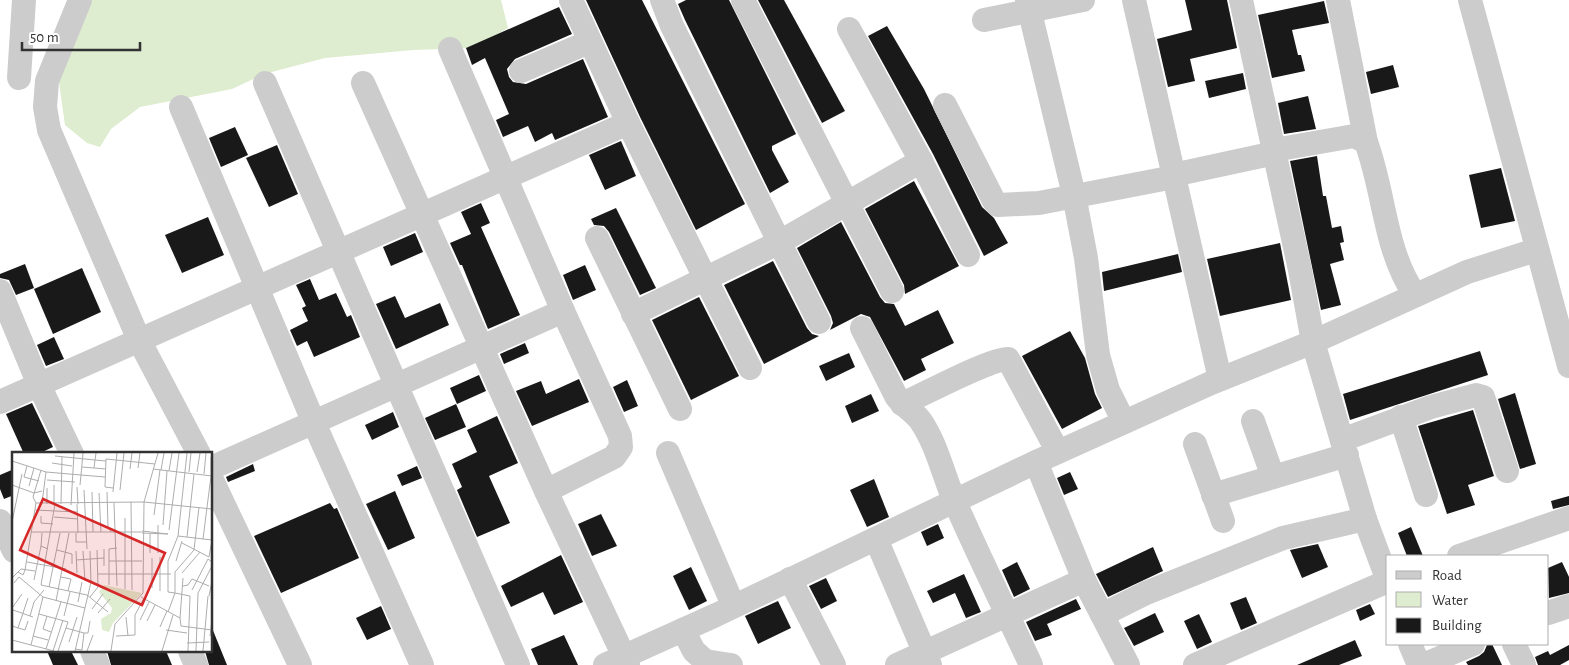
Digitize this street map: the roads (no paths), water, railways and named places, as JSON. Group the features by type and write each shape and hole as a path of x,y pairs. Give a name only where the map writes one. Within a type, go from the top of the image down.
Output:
{"street":[{"path":"24,0 9,76 47,81"},
{"path":"80,0 47,81 44,107 49,130 139,340 198,452"},
{"path":"571,0 628,123 750,368"},
{"path":"662,0 676,35 819,322"},
{"path":"743,0 892,291"},
{"path":"984,20 1029,6 1083,0"},
{"path":"1134,0 1220,379"},
{"path":"1241,0 1300,270 1313,342 1365,519 1386,576"},
{"path":"1338,0 1366,142 1393,249 1403,278 1415,295"},
{"path":"1470,0 1536,250 1569,366"},
{"path":"1029,6 1074,196 1086,258 1098,354 1108,390 1124,422"},
{"path":"849,29 921,161 968,255"},
{"path":"521,71 589,42"},
{"path":"450,48 563,311 620,436 622,447 614,457 546,491"},
{"path":"265,83 518,665"},
{"path":"363,83 546,491 619,662 733,605 1124,422 1220,379 1313,342 1467,272 1536,250"},
{"path":"945,105 994,201 998,205 1024,205 1074,196 1174,176 1274,151 1354,136 1366,142"},
{"path":"181,107 314,423 422,665"},
{"path":"0,402 628,123"},
{"path":"634,314 778,243 921,161"},
{"path":"597,238 680,409"},
{"path":"0,291 39,385 71,452"},
{"path":"212,468 563,311"},
{"path":"862,328 902,404 921,421 935,450 954,500 1031,665"},
{"path":"902,404 1001,359 1008,359 1058,452"},
{"path":"1213,495 1273,476 1345,448 1401,417 1470,395 1483,397 1507,471"},
{"path":"1401,417 1426,495"},
{"path":"1254,421 1273,476"},
{"path":"1194,444 1223,521"},
{"path":"668,453 733,605"},
{"path":"1036,462 1084,580 1128,665"},
{"path":"212,480 300,665"},
{"path":"1462,555 1569,518"},
{"path":"1102,615 1146,593 1282,538 1365,519"},
{"path":"5,523 12,545"},
{"path":"876,539 927,660"},
{"path":"790,579 834,665"},
{"path":"897,665 927,660 1008,615 1084,580"},
{"path":"1195,665 1386,582"},
{"path":"683,630 694,651 705,661 731,665"},
{"path":"1411,645 1427,664 1471,645"},
{"path":"1514,645 1524,665"},
{"path":"92,652 98,665"},
{"path":"190,652 196,665"}],"water":[{"path":"89,0 501,0 508,28 472,48 413,50 325,58 264,74 232,89 140,107 111,129 100,147 87,143 65,125 57,68"}]}
